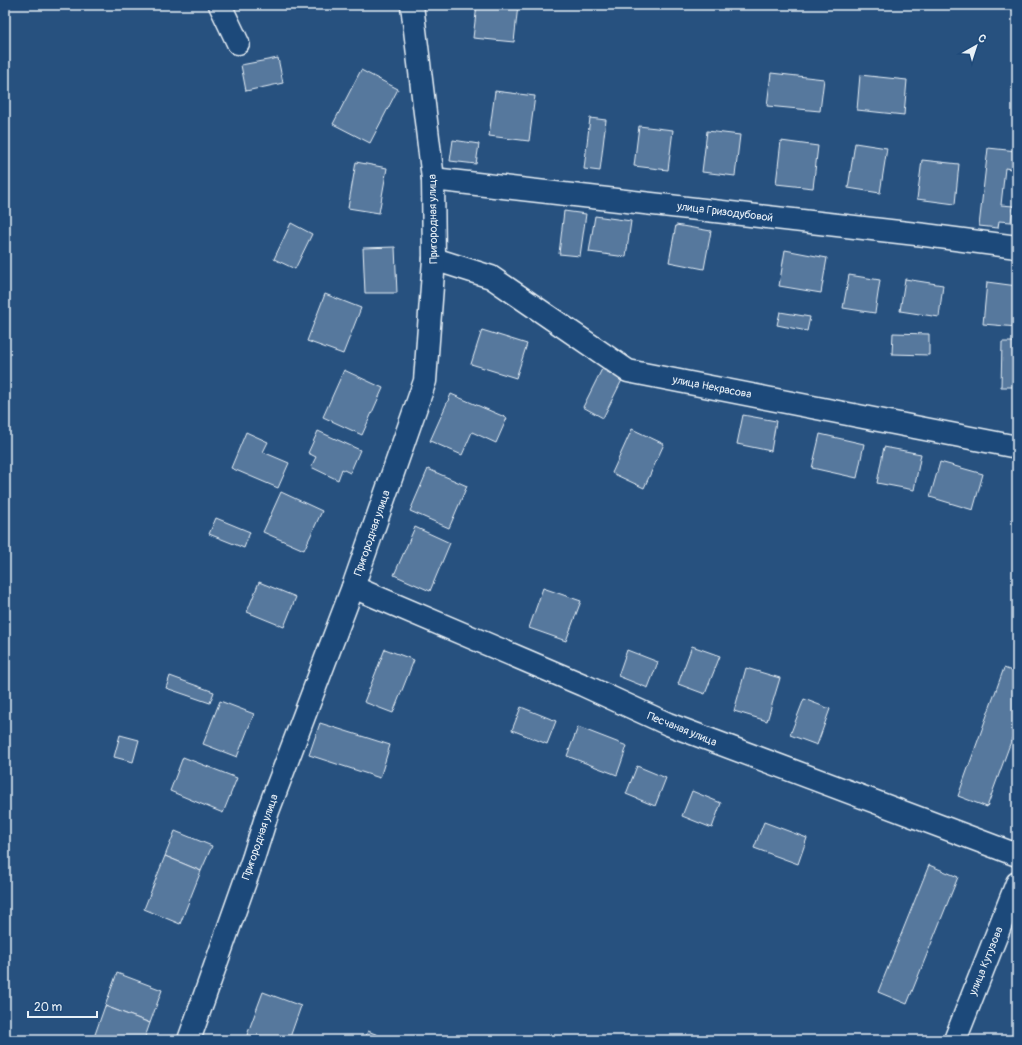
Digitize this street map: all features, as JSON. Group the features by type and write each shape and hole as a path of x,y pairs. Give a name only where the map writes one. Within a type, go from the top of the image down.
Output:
{"street":[{"path":"220,5 238,43"},
{"name":"Пригородная улица","path":"189,1040 253,859 268,812 353,587 425,381 434,259 433,180 412,5"},
{"name":"улица Гризодубовой","path":"433,180 924,235 1017,247"},
{"name":"улица Некрасова","path":"434,259 491,277 628,371 1017,447"},
{"name":"Песчаная улица","path":"353,587 583,685 668,724 1017,856"},
{"name":"улица Кутузова","path":"955,1040 1017,883"}],"building":[{"path":"477,5 518,5 514,42 473,38"},
{"path":"278,58 283,83 246,91 241,65"},
{"path":"361,70 398,89 370,143 333,124"},
{"path":"771,73 824,79 820,111 767,106"},
{"path":"860,75 907,80 904,115 857,110"},
{"path":"495,91 535,96 529,141 489,136"},
{"path":"590,118 606,120 600,171 584,169"},
{"path":"639,126 673,130 668,170 634,166"},
{"path":"707,131 740,135 735,176 702,172"},
{"path":"453,140 479,144 476,164 450,161"},
{"path":"781,141 818,146 813,188 776,184"},
{"path":"855,143 887,148 880,193 848,188"},
{"path":"988,148 1017,151 1017,170 1005,168 1001,205 1013,206 1011,222 999,221 998,228 979,226"},
{"path":"922,160 959,164 955,204 917,199"},
{"path":"356,162 387,168 379,213 348,208"},
{"path":"564,211 586,214 580,256 559,254"},
{"path":"595,216 631,221 626,257 589,252"},
{"path":"291,223 312,234 295,269 274,259"},
{"path":"676,225 711,231 704,269 669,262"},
{"path":"395,247 397,293 365,293 363,248"},
{"path":"785,250 827,258 821,293 779,286"},
{"path":"849,275 880,280 875,313 843,308"},
{"path":"905,279 943,285 939,317 900,311"},
{"path":"987,282 1017,286 1017,327 983,324"},
{"path":"325,294 361,308 343,354 307,341"},
{"path":"780,312 810,317 807,331 777,325"},
{"path":"482,330 527,344 516,378 471,364"},
{"path":"893,333 929,334 929,355 892,354"},
{"path":"1002,342 1017,342 1017,387 1001,387"},
{"path":"602,369 622,380 603,418 583,407"},
{"path":"344,370 383,388 362,435 323,417"},
{"path":"451,394 507,418 496,443 472,432 462,455 430,441"},
{"path":"743,415 776,421 771,451 737,444"},
{"path":"632,429 664,444 644,488 612,473"},
{"path":"318,431 360,450 350,473 342,469 338,480 311,467 316,457 308,453"},
{"path":"246,432 268,442 263,452 289,463 278,488 231,468"},
{"path":"820,434 864,444 857,478 812,468"},
{"path":"884,447 921,454 914,490 877,483"},
{"path":"940,462 983,474 973,510 930,497"},
{"path":"428,469 467,486 449,528 410,511"},
{"path":"281,492 322,511 304,550 263,532"},
{"path":"216,518 250,532 244,548 209,534"},
{"path":"415,527 450,543 430,591 394,575"},
{"path":"259,582 296,597 284,627 247,612"},
{"path":"543,588 581,601 566,641 529,628"},
{"path":"692,646 720,656 705,694 678,684"},
{"path":"385,649 414,660 393,713 364,702"},
{"path":"627,650 658,662 648,688 618,676"},
{"path":"746,668 780,678 767,721 734,711"},
{"path":"1004,668 1017,673 1017,725 987,807 958,796"},
{"path":"170,676 214,692 210,703 166,688"},
{"path":"804,699 830,709 817,745 790,735"},
{"path":"220,701 254,714 237,757 203,744"},
{"path":"521,707 556,721 547,744 512,730"},
{"path":"320,723 390,745 380,778 309,755"},
{"path":"578,727 627,746 617,775 567,756"},
{"path":"120,735 139,740 133,762 114,757"},
{"path":"183,757 237,778 223,813 170,791"},
{"path":"637,766 666,778 655,806 626,794"},
{"path":"692,791 721,803 712,828 682,816"},
{"path":"764,822 807,838 798,864 754,848"},
{"path":"175,831 212,846 201,871 165,856"},
{"path":"165,856 201,871 180,924 144,909"},
{"path":"929,865 958,877 907,1004 878,992"},
{"path":"117,973 162,990 150,1023 105,1006"},
{"path":"263,992 301,1006 289,1040 260,1040 247,1035"},
{"path":"105,1006 150,1023 144,1040 93,1040"},
{"path":"368,1031 390,1040 364,1040"}]}
